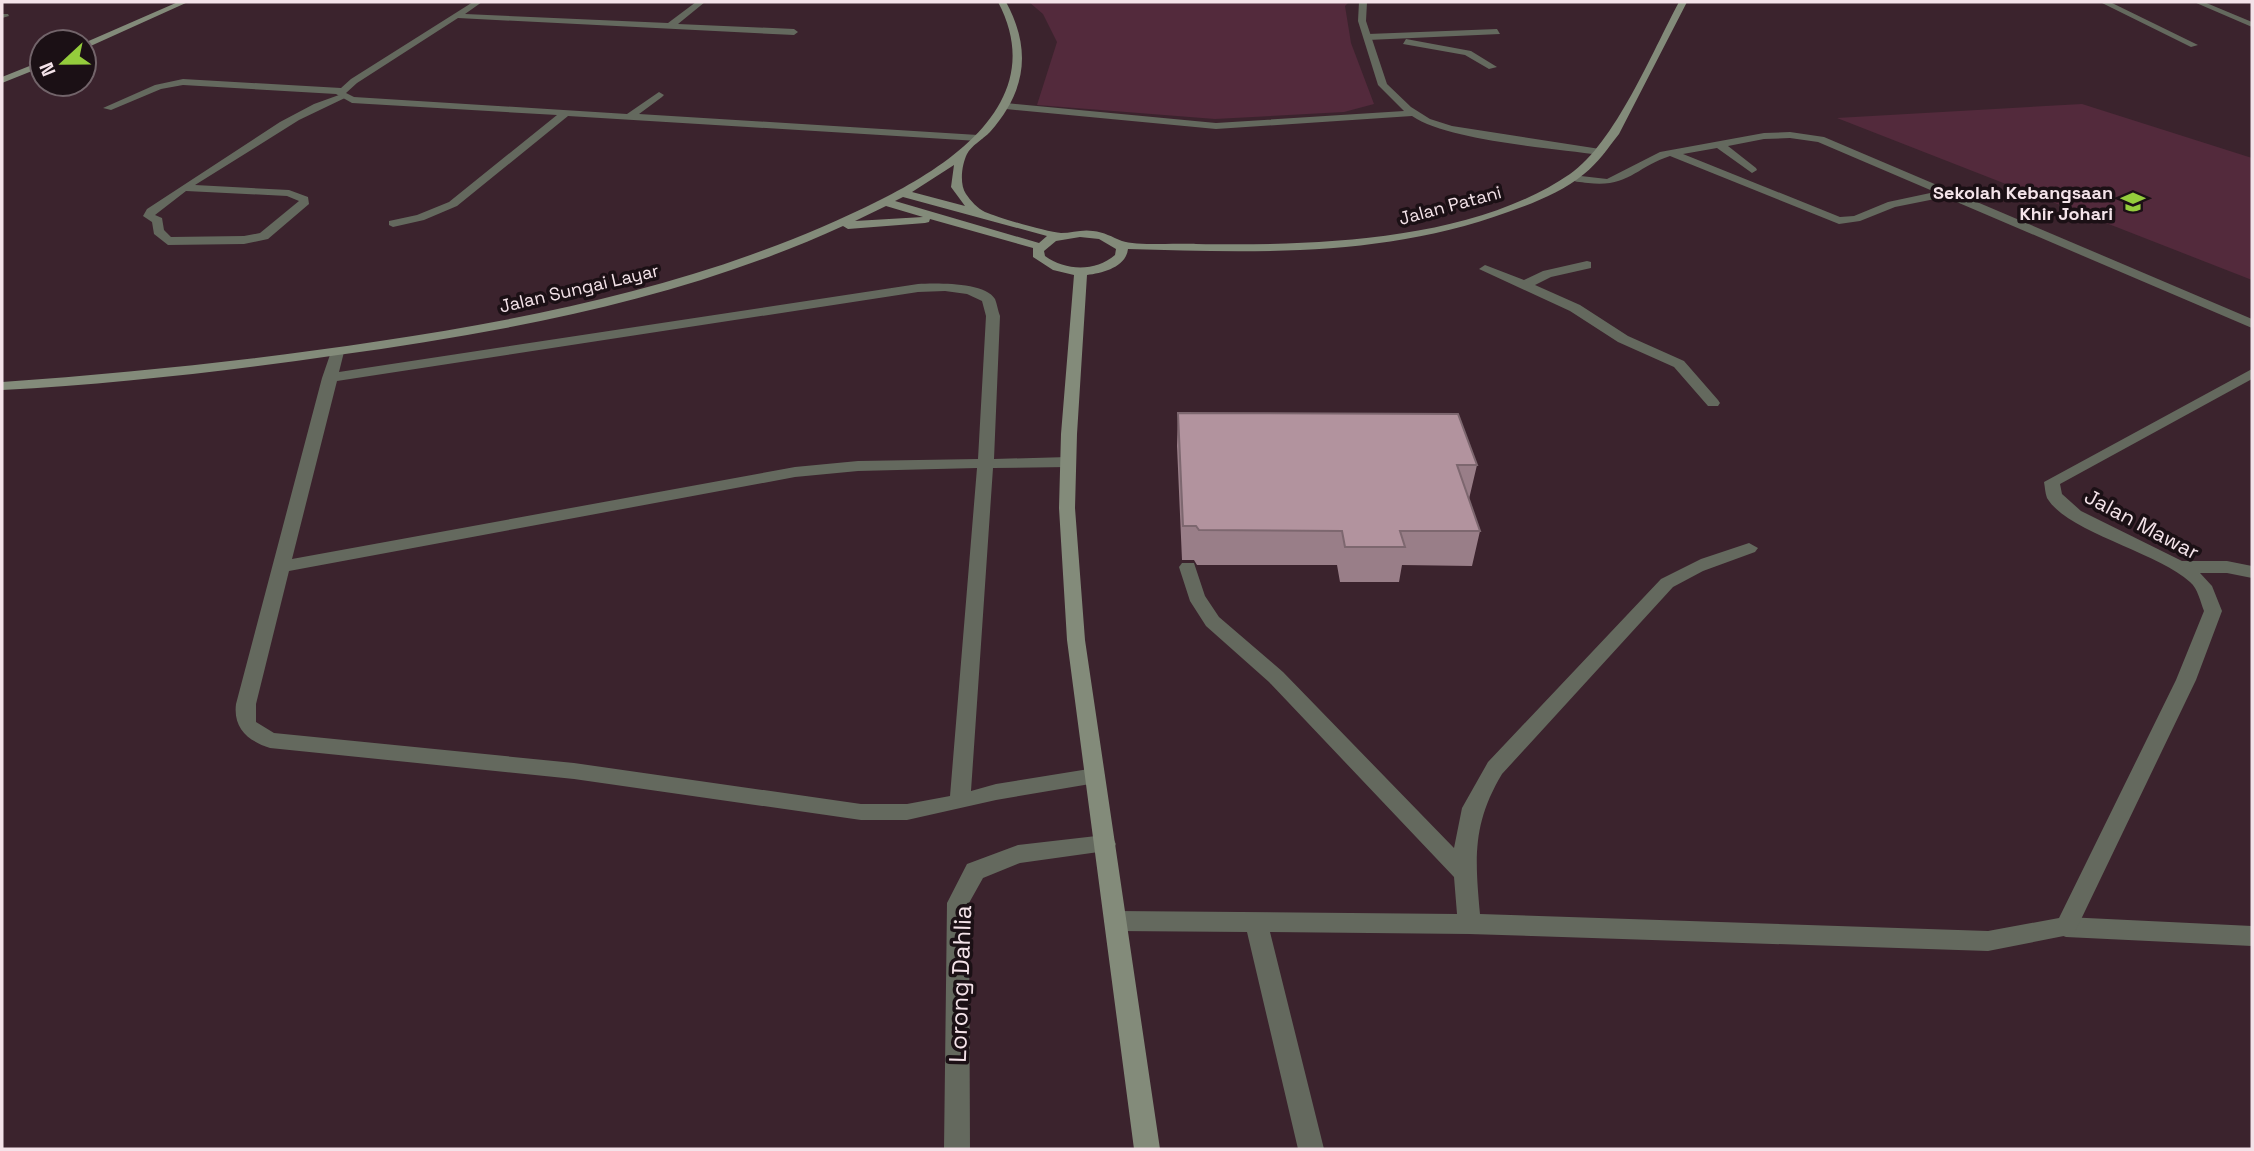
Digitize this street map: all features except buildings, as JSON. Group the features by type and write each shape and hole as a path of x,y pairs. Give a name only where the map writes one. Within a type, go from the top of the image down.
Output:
{"main road":[{"path":"98,40 184,2"},
{"name":"Jalan Sungai Layar","path":"2,386 189,370 337,352 587,310 713,274 834,227 903,193 962,156 1006,106 1018,76 1020,54 1017,34 1002,2"},
{"name":"Jalan Patani","path":"1060,236 1099,235 1119,244 1276,247 1407,236 1509,209 1572,178 1600,152 1620,121 1683,2"},
{"path":"2,80 28,70"},
{"path":"962,156 954,177 955,188 978,213"},
{"path":"903,193 1060,236"},
{"path":"884,202 1041,247 1060,236"},
{"path":"834,227 892,221 952,221"},
{"path":"1041,247 1039,257 1046,264 1065,270 1081,271 1113,264 1122,253 1119,244"},
{"path":"1081,271 1067,508 1076,640 1147,1149"}],"street":[{"path":"183,188 289,193 301,196 305,202 264,236 244,240 168,241 158,231 158,220 149,216 151,211 183,188 291,120 342,94 478,2"},
{"path":"669,26 701,2"},
{"path":"1363,2 1361,14 1383,85 1414,113 1450,129 1600,152"},
{"path":"2104,2 2194,45"},
{"path":"2198,2 2252,25"},
{"path":"458,16 794,32"},
{"path":"1368,39 1497,32"},
{"path":"1368,39 1405,42 1468,53 1492,67"},
{"path":"108,108 158,87 183,82 342,94 352,100 978,138"},
{"path":"629,117 659,96"},
{"path":"1006,106 1216,126 1414,113"},
{"path":"393,223 420,218 453,204 566,113"},
{"path":"1572,178 1607,182 1618,179 1653,159 1672,153 1777,135 1820,139 1942,194 2252,324"},
{"path":"1719,145 1752,170"},
{"path":"1672,153 1839,221 1856,219 1892,204 1942,194"},
{"path":"1524,285 1547,274 1587,265"},
{"path":"1485,270 1575,308 1631,343 1679,365 1713,403"},
{"path":"329,378 918,288 960,288 988,299 993,316 992,375 960,802"},
{"path":"337,352 244,717 251,730 271,740 587,773 861,812 906,812 996,792 1095,776"},
{"name":"Jalan Mawar","path":"2066,927 2186,680 2213,611 2203,586 2180,568 2068,511 2054,496 2052,482 2229,388 2252,373"},
{"path":"281,567 795,472 858,466 1068,462"},
{"path":"1469,924 1464,832 1481,788 1495,768 1667,583 1716,558 1749,548"},
{"path":"1188,567 1192,586 1206,613 1237,645 1266,667 1398,808 1466,874"},
{"path":"2180,568 2227,567 2252,572"},
{"name":"Lorong Dahlia","path":"957,1149 958,902 975,871 1018,854 1105,844"},
{"path":"1116,921 1469,924 1988,941 2066,927 2252,936"},
{"path":"1256,921 1311,1149"}],"shaded area":[{"path":"1029,2 1349,2 1345,6 1351,43 1374,104 1344,112 1215,119 1037,105 1057,42 1043,14"},
{"path":"2082,104 2252,158 2252,280 1837,118"}],"place":[{"name":"Sekolah Kebangsaan Khir Johari","path":"2133,202"}]}
